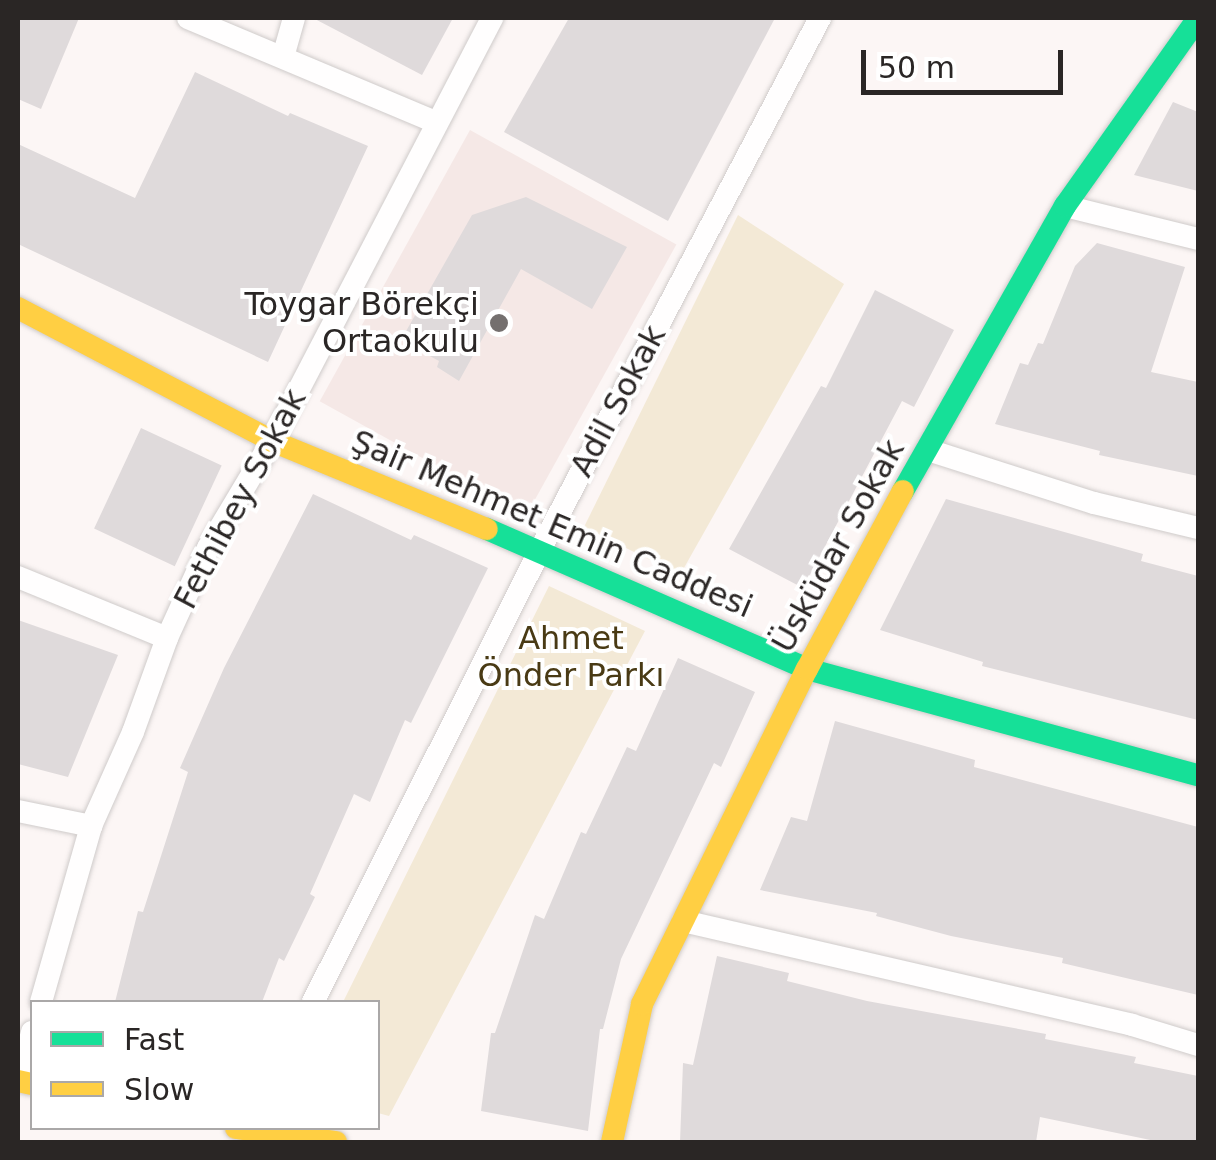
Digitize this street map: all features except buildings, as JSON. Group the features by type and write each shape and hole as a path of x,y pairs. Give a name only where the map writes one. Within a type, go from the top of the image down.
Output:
{"street":[{"path":"188,18 435,122"},
{"path":"283,57 294,18"},
{"name":"Fethibey Sokak","path":"42,1000 91,826 208,548 272,441 492,18"},
{"name":"Adil Sokak","path":"314,1000 540,550 820,18"},
{"name":"Üsküdar Sokak","path":"612,1142 642,1004 806,669 1066,206 1198,18"},
{"path":"1066,206 1198,238"},
{"name":"Şair Mehmet Emin Caddesi","path":"18,308 272,441 540,550 806,669 1198,775"},
{"path":"928,450 1094,503 1198,528"},
{"path":"18,577 167,638"},
{"path":"18,811 91,826"},
{"path":"683,921 1132,1025 1198,1045"},
{"path":"18,1081 30,1039"},
{"path":"258,1130 336,1142"}],"shaded area":[{"name":"Toygar Börekçi Ortaokulu","path":"470,130 676,244 526,516 320,401"}],"green space":[{"path":"738,215 844,284 680,575 584,527"},
{"name":"Ahmet Önder Parkı","path":"549,586 645,631 389,1116 380,1114 380,1000 344,1000"}],"traffic: fast":[{"path":"903,491 1065,206 1198,18"},
{"path":"487,529 807,669 1198,775"}],"traffic: slow":[{"path":"18,308 272,441 487,529"},
{"path":"612,1142 642,1004 807,669 903,491"},
{"path":"18,1081 30,1084"},
{"path":"250,1130 336,1142"}],"place":[{"name":"Toygar Börekçi Ortaokulu","path":"499,323"}]}
